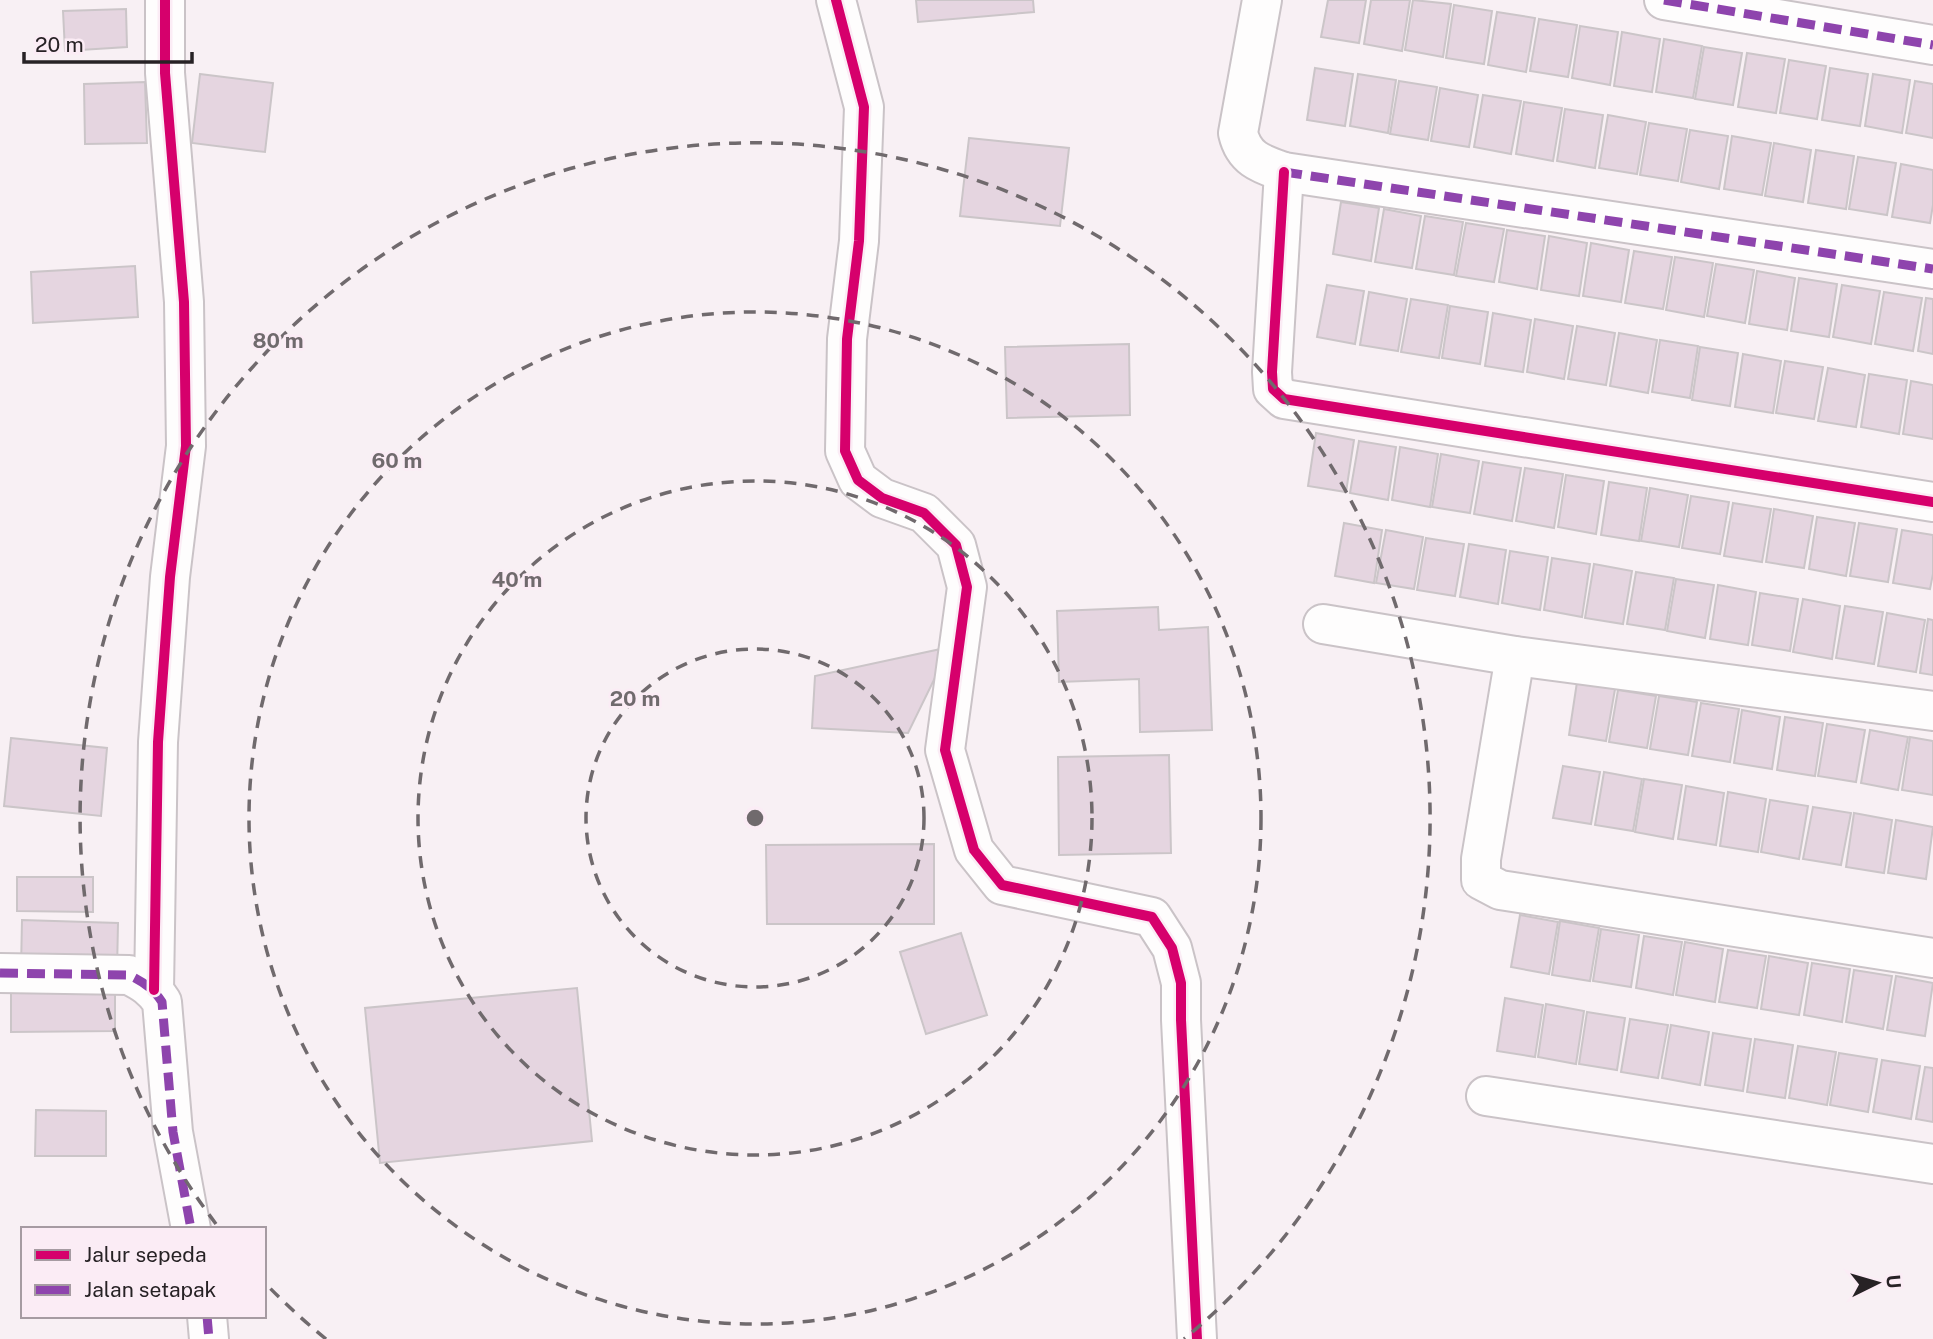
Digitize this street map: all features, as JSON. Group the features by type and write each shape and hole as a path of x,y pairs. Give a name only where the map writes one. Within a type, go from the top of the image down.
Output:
{"street":[{"path":"154,990 158,742 170,577 186,446 184,302 165,73 165,0"},
{"path":"836,0 864,107 859,241 848,339 845,451 858,480 882,498 924,513 956,545 967,587 945,750 974,850 1002,885 1152,917 1172,948 1181,983 1197,1339"},
{"path":"1262,0 1238,132 1241,145 1262,164 1284,172 1933,270"},
{"path":"1664,0 1933,46"},
{"path":"1284,172 1272,372 1273,389 1283,399 1933,502"},
{"path":"1323,624 1515,656 1933,711"},
{"path":"1515,656 1481,859 1481,880 1500,890 1933,958"},
{"path":"0,973 129,975 154,990 162,1002 173,1132 191,1227"},
{"path":"1486,1096 1933,1164"},
{"path":"207,1318 209,1339"}],"building":[{"path":"916,0 1033,0 1034,12 918,22"},
{"path":"1328,0 1366,0 1359,43 1321,37"},
{"path":"1371,0 1410,0 1402,51 1364,44"},
{"path":"1413,0 1451,4 1443,57 1405,50"},
{"path":"1454,5 1492,11 1484,64 1446,58"},
{"path":"126,9 127,47 65,51 63,11"},
{"path":"1497,12 1535,18 1526,72 1488,65"},
{"path":"1539,19 1577,25 1568,77 1530,71"},
{"path":"1580,26 1618,32 1610,85 1572,78"},
{"path":"1622,32 1660,39 1652,92 1614,86"},
{"path":"1664,39 1702,46 1693,98 1656,92"},
{"path":"1704,47 1742,53 1733,105 1695,99"},
{"path":"1747,53 1785,59 1776,113 1738,107"},
{"path":"1789,60 1826,66 1817,119 1780,113"},
{"path":"1315,68 1353,74 1345,126 1307,120"},
{"path":"1830,68 1868,74 1860,126 1822,120"},
{"path":"200,74 273,83 265,152 192,143"},
{"path":"1358,74 1396,80 1388,133 1350,126"},
{"path":"1873,74 1910,80 1902,133 1865,126"},
{"path":"1399,81 1437,87 1428,140 1390,134"},
{"path":"1915,81 1933,84 1933,138 1906,133"},
{"path":"145,82 147,143 85,144 84,84"},
{"path":"1440,88 1478,95 1469,147 1431,141"},
{"path":"1483,95 1521,101 1511,154 1474,147"},
{"path":"1524,102 1562,108 1553,161 1516,154"},
{"path":"1565,109 1603,115 1595,168 1557,161"},
{"path":"1608,115 1646,122 1637,174 1599,168"},
{"path":"1649,123 1687,129 1678,181 1640,175"},
{"path":"1690,130 1728,136 1719,189 1681,182"},
{"path":"1732,136 1771,143 1762,195 1724,189"},
{"path":"969,138 1069,148 1060,226 960,216"},
{"path":"1774,143 1811,150 1803,202 1765,196"},
{"path":"1816,150 1854,156 1846,209 1808,203"},
{"path":"1858,157 1896,163 1887,215 1849,209"},
{"path":"1901,164 1933,170 1930,223 1892,217"},
{"path":"1341,202 1379,208 1371,261 1333,254"},
{"path":"1384,209 1421,216 1412,268 1375,262"},
{"path":"1425,216 1463,222 1454,275 1416,269"},
{"path":"1466,223 1504,229 1494,282 1456,276"},
{"path":"1507,230 1545,236 1537,289 1499,282"},
{"path":"1549,236 1587,243 1579,296 1541,290"},
{"path":"1591,243 1629,250 1621,302 1583,296"},
{"path":"1634,251 1672,257 1663,309 1625,303"},
{"path":"1675,257 1713,263 1704,317 1666,310"},
{"path":"1716,264 1754,270 1745,323 1707,316"},
{"path":"135,266 138,317 33,323 31,272"},
{"path":"1757,271 1795,278 1787,330 1749,324"},
{"path":"1799,278 1837,284 1829,337 1791,331"},
{"path":"1327,285 1364,291 1355,344 1317,337"},
{"path":"1842,285 1880,291 1871,344 1833,337"},
{"path":"1369,292 1407,299 1398,351 1360,345"},
{"path":"1884,292 1922,298 1913,351 1875,344"},
{"path":"1926,298 1933,299 1933,354 1918,351"},
{"path":"1411,299 1448,305 1439,358 1401,352"},
{"path":"1450,306 1488,312 1480,364 1442,358"},
{"path":"1493,313 1531,320 1523,372 1485,366"},
{"path":"1535,319 1573,326 1564,379 1527,372"},
{"path":"1577,326 1615,333 1606,385 1568,379"},
{"path":"1619,333 1657,340 1648,393 1610,386"},
{"path":"1660,340 1698,346 1690,398 1652,392"},
{"path":"1129,344 1130,415 1007,418 1005,347"},
{"path":"1700,347 1738,353 1730,406 1692,400"},
{"path":"1743,354 1781,361 1773,413 1735,407"},
{"path":"1785,361 1823,367 1814,419 1776,413"},
{"path":"1828,368 1865,375 1856,427 1818,421"},
{"path":"1869,374 1907,380 1899,434 1861,427"},
{"path":"1911,381 1933,385 1933,439 1903,434"},
{"path":"1316,433 1354,440 1346,492 1308,486"},
{"path":"1359,441 1396,447 1388,500 1350,493"},
{"path":"1400,447 1438,454 1430,507 1392,500"},
{"path":"1441,454 1479,461 1470,513 1432,507"},
{"path":"1483,462 1521,468 1512,521 1474,514"},
{"path":"1525,468 1563,474 1554,528 1516,521"},
{"path":"1566,475 1604,481 1596,534 1558,527"},
{"path":"1609,482 1647,488 1639,541 1601,535"},
{"path":"1650,488 1688,495 1679,547 1641,541"},
{"path":"1691,496 1729,502 1720,554 1682,548"},
{"path":"1733,503 1771,509 1762,562 1724,556"},
{"path":"1774,509 1813,516 1804,568 1766,562"},
{"path":"1817,517 1855,523 1846,576 1809,569"},
{"path":"1344,523 1382,530 1374,583 1335,576"},
{"path":"1859,523 1897,529 1888,582 1850,576"},
{"path":"1386,530 1423,537 1414,589 1376,583"},
{"path":"1902,530 1933,535 1933,574 1930,589 1893,583"},
{"path":"1426,538 1464,544 1455,596 1417,590"},
{"path":"1469,544 1506,550 1498,604 1460,597"},
{"path":"1510,551 1548,557 1540,610 1502,603"},
{"path":"1552,558 1590,564 1582,617 1544,610"},
{"path":"1594,564 1632,571 1623,624 1585,618"},
{"path":"1636,572 1674,578 1665,630 1627,624"},
{"path":"1676,579 1714,585 1705,638 1667,631"},
{"path":"1718,585 1756,592 1748,645 1710,639"},
{"path":"1760,593 1798,599 1790,651 1752,645"},
{"path":"1803,599 1840,606 1832,659 1793,652"},
{"path":"1845,606 1883,612 1874,664 1836,658"},
{"path":"1158,607 1159,630 1208,627 1212,730 1140,732 1139,679 1059,682 1057,611"},
{"path":"1887,613 1925,620 1916,672 1878,666"},
{"path":"1928,619 1933,620 1933,675 1920,673"},
{"path":"950,647 908,733 812,728 815,676"},
{"path":"1577,682 1615,689 1606,741 1569,735"},
{"path":"1618,690 1656,696 1647,748 1609,742"},
{"path":"1659,696 1697,702 1688,755 1650,749"},
{"path":"1701,703 1739,709 1730,762 1692,756"},
{"path":"1742,710 1780,717 1772,769 1734,763"},
{"path":"1785,717 1823,723 1815,776 1777,770"},
{"path":"1827,724 1865,730 1856,782 1818,776"},
{"path":"1870,730 1908,737 1898,790 1861,783"},
{"path":"1910,737 1933,741 1933,795 1902,790"},
{"path":"11,738 107,748 101,816 4,806"},
{"path":"1169,755 1171,853 1059,855 1058,757"},
{"path":"1563,766 1600,772 1591,824 1553,818"},
{"path":"1604,772 1642,779 1633,831 1595,825"},
{"path":"1644,779 1682,785 1673,839 1635,832"},
{"path":"1686,786 1724,793 1716,845 1678,839"},
{"path":"1728,792 1766,799 1758,852 1720,846"},
{"path":"1770,800 1808,806 1799,859 1761,852"},
{"path":"1813,807 1851,813 1841,865 1803,859"},
{"path":"1854,813 1892,820 1884,873 1846,867"},
{"path":"1896,820 1933,827 1926,879 1888,873"},
{"path":"934,844 934,924 767,924 766,845"},
{"path":"17,877 93,877 93,912 17,911"},
{"path":"1520,915 1558,922 1549,974 1511,967"},
{"path":"22,920 118,923 117,971 21,969"},
{"path":"1560,921 1599,928 1590,981 1552,975"},
{"path":"1601,929 1639,935 1631,987 1593,981"},
{"path":"961,933 987,1015 926,1034 900,952"},
{"path":"1644,936 1682,942 1673,995 1636,988"},
{"path":"1685,942 1723,949 1715,1002 1676,995"},
{"path":"1728,950 1766,956 1757,1008 1719,1002"},
{"path":"1769,956 1808,963 1799,1015 1761,1009"},
{"path":"1812,963 1850,969 1842,1022 1804,1015"},
{"path":"1854,970 1892,976 1883,1029 1846,1022"},
{"path":"1896,976 1933,983 1925,1036 1887,1030"},
{"path":"11,977 115,978 115,1031 11,1032"},
{"path":"577,988 592,1141 380,1163 365,1008"},
{"path":"1505,998 1543,1005 1535,1057 1497,1051"},
{"path":"1546,1004 1584,1011 1576,1064 1538,1057"},
{"path":"1587,1012 1625,1018 1617,1070 1579,1064"},
{"path":"1630,1019 1668,1025 1658,1078 1621,1072"},
{"path":"1671,1025 1709,1032 1700,1085 1662,1078"},
{"path":"1713,1033 1751,1039 1743,1091 1705,1085"},
{"path":"1755,1039 1793,1045 1785,1098 1747,1092"},
{"path":"1798,1046 1836,1052 1827,1105 1789,1098"},
{"path":"1839,1053 1877,1059 1868,1112 1830,1105"},
{"path":"1882,1060 1920,1066 1911,1119 1873,1112"},
{"path":"1925,1067 1933,1068 1933,1122 1916,1119"},
{"path":"36,1110 106,1111 106,1156 35,1156"}],"marked path":[{"path":"1664,0 1933,45"},
{"path":"1284,172 1933,269"},
{"path":"0,973 129,975 159,997 162,1002 173,1132 191,1227"},
{"path":"207,1318 209,1339"}],"cycle path":[{"path":"154,990 158,742 170,577 186,446 184,302 165,73 165,0"},
{"path":"836,0 864,107 859,241 847,339 845,451 858,480 882,498 924,513 956,545 967,587 945,750 974,850 1002,885 1152,917 1172,948 1181,983 1197,1339"},
{"path":"1284,172 1272,372 1273,389 1284,399 1933,502"}]}
